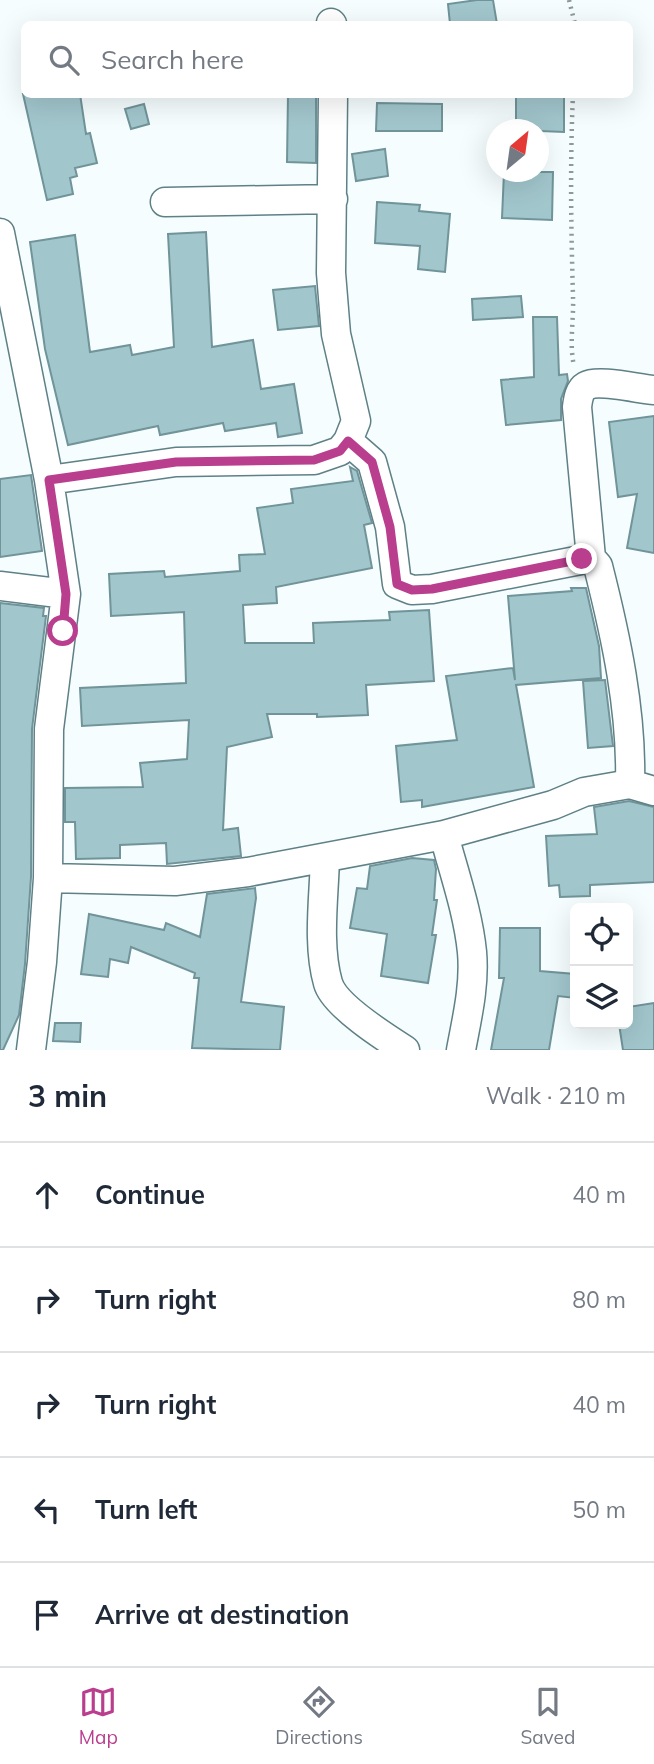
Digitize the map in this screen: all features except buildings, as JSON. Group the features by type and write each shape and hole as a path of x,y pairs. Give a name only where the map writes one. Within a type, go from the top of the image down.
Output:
{"street":[{"path":"49,480 176,462 314,460 340,451 348,441 356,421 336,334 333,304 333,98"},
{"path":"165,202 334,199"},
{"path":"0,233 49,480 66,594 49,729 47,878 42,962 31,1050"},
{"path":"47,878 175,881 325,858 443,835 553,805 584,792 642,787 630,742 614,630 598,566 591,558 577,407 581,392 586,386 597,383 654,390"},
{"path":"348,441 372,462 390,527 397,584 412,590 432,589 591,558"},
{"path":"0,586 66,594"},
{"path":"443,835 463,905 472,953 470,1005 461,1050"},
{"path":"325,858 324,947 328,985 341,1003 405,1050"}],"path":[{"path":"569,0 574,21"},
{"path":"573,98 570,174 574,324 572,355 581,392"}],"route":[{"path":"63,631 66,594 49,480 132,466 228,460 314,460 340,451 348,441 372,462 390,527 393,569 397,584 412,590 432,589 582,559"}]}
